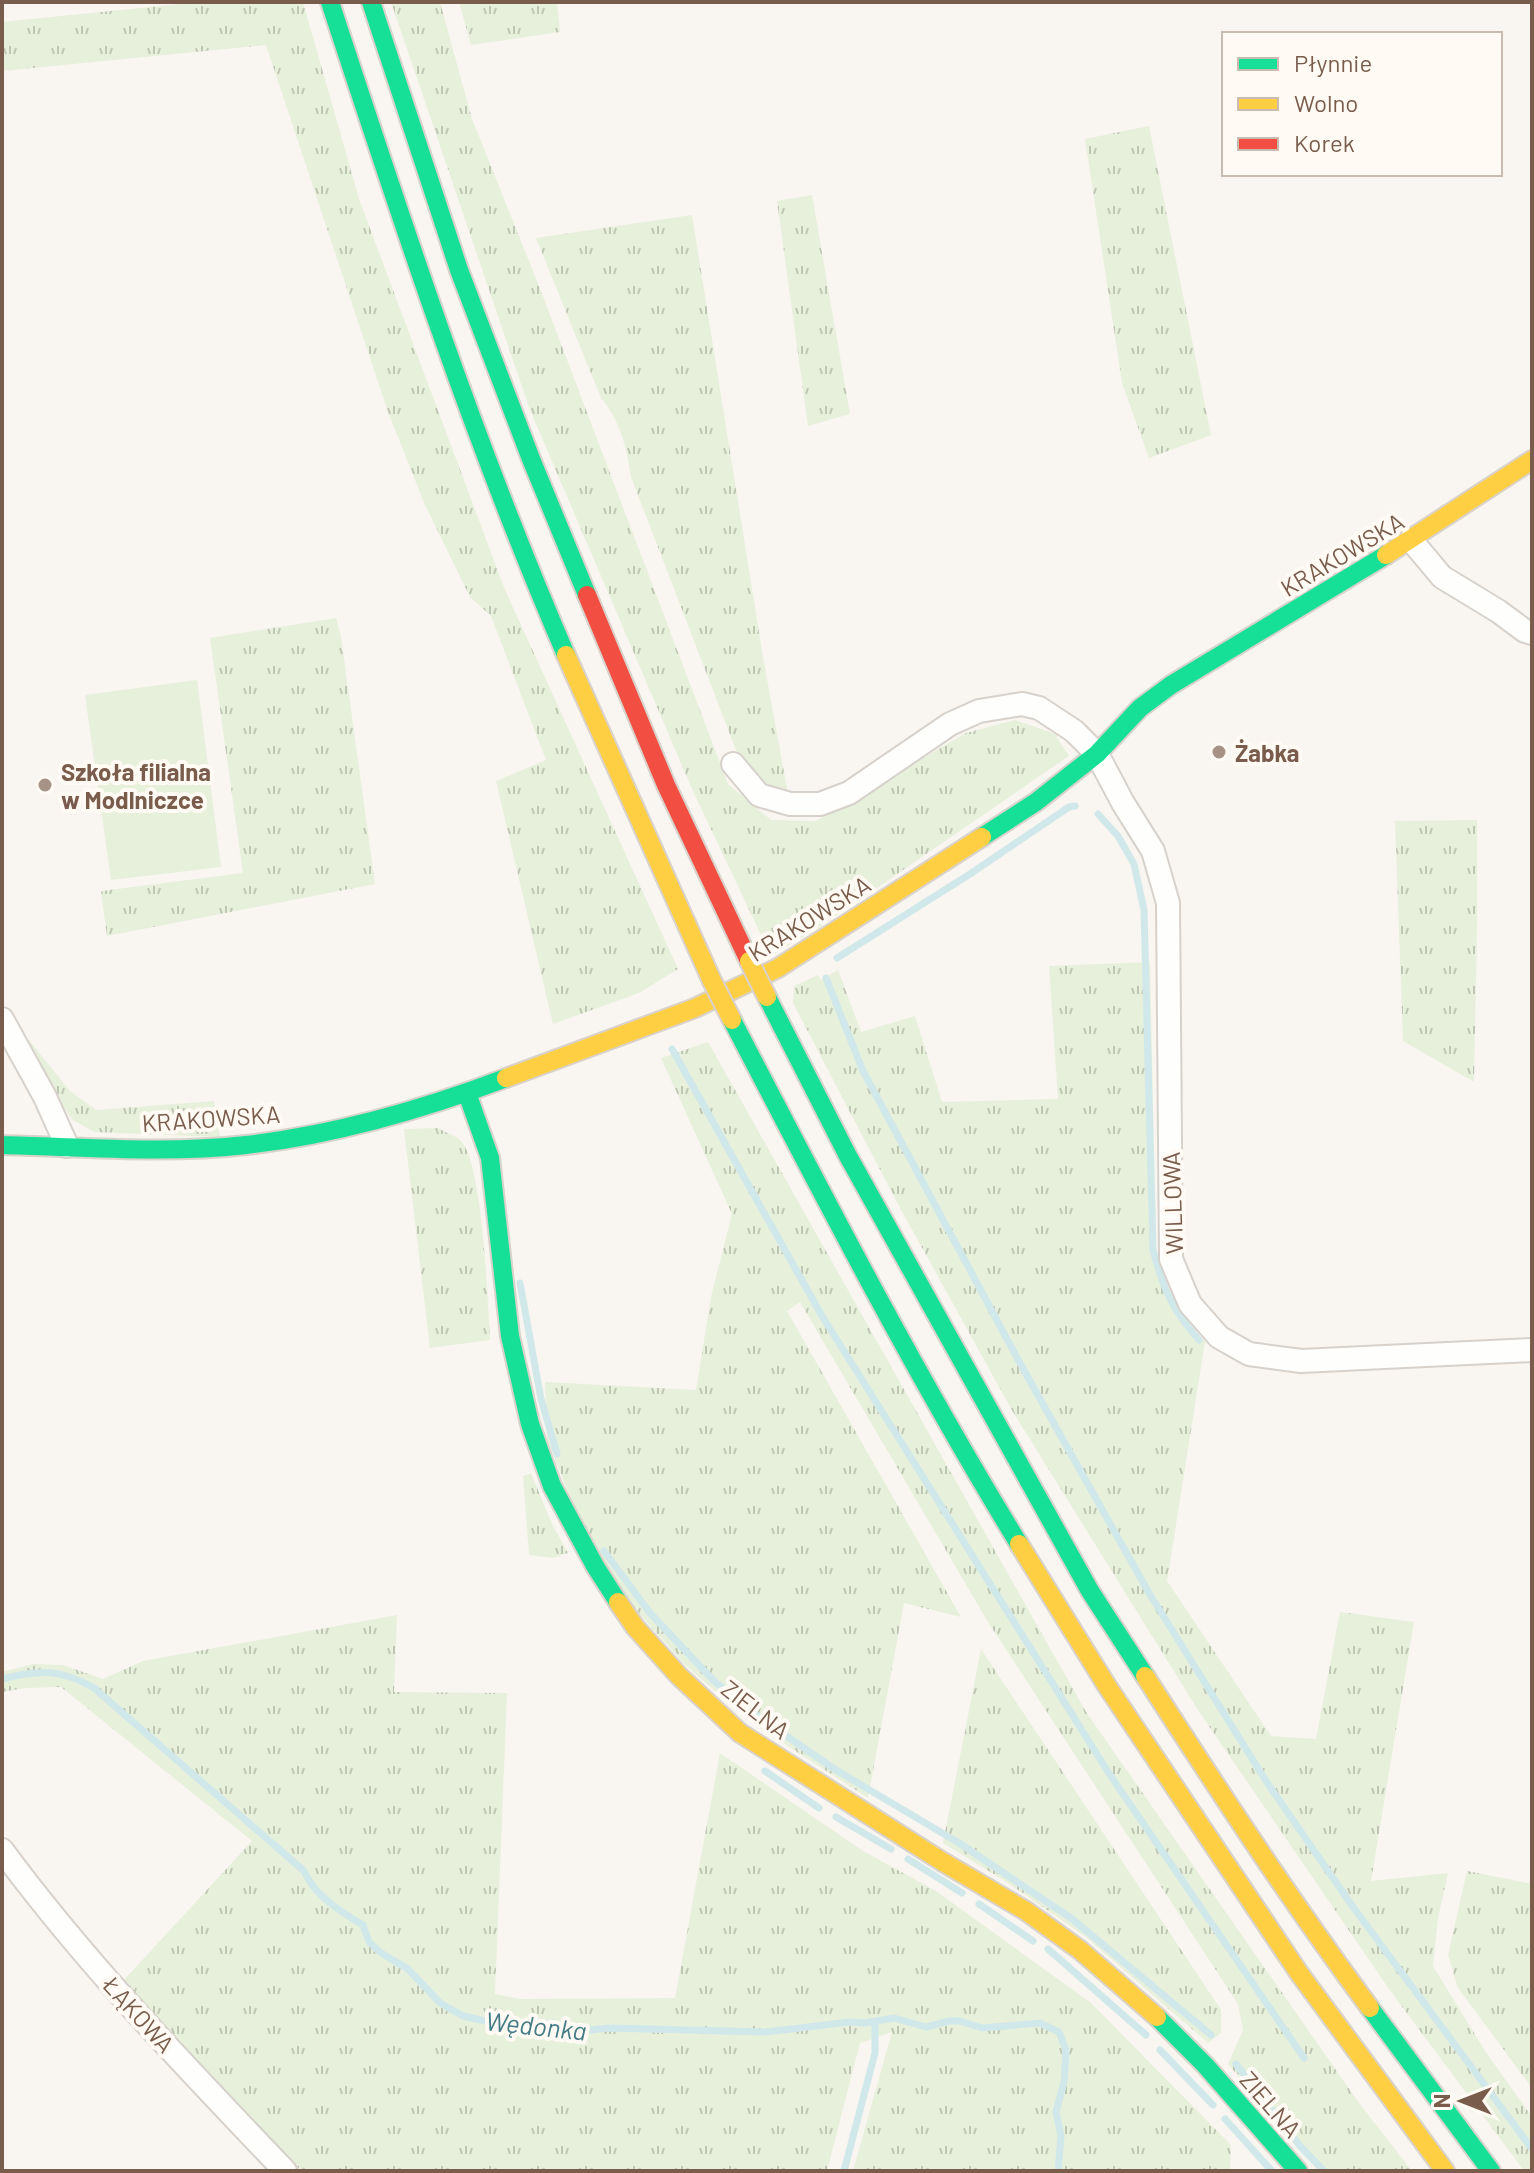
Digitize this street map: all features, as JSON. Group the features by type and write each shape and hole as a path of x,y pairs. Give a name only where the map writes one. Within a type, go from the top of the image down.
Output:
{"main road":[{"path":"330,2 420,277 536,586 732,1020 833,1214 974,1470 1107,1686 1299,1973 1445,2171"},
{"path":"371,2 459,270 531,459 666,785 749,961 848,1156 1090,1591 1238,1821 1308,1922 1491,2171"},
{"name":"KRAKOWSKA","path":"2,1145 187,1149 247,1145 358,1125 467,1093 695,1008 778,968 1036,802 1097,754 1140,708 1171,685 1411,540 1532,460"},
{"name":"ZIELNA","path":"467,1093 490,1158 510,1336 530,1424 552,1486 595,1566 635,1627 679,1676 740,1733 1026,1911 1080,1950 1142,2003 1205,2065 1298,2171"}],"street":[{"path":"1411,540 1442,577 1532,633"},
{"name":"WILLOWA","path":"733,764 759,795 790,804 820,804 849,793 950,724 979,711 1022,704 1039,708 1074,731 1097,754 1153,851 1168,903 1171,1259 1190,1304 1219,1337 1249,1354 1301,1361 1532,1350"},
{"path":"2,1019 45,1097 67,1146"},
{"name":"ŁĄKOWA","path":"2,1850 103,1975 285,2171"}],"green space":[{"path":"199,2 303,2 359,199 505,590 678,969 639,993 553,1024 496,781 546,760 491,616 470,597 425,505 388,412 266,45 2,71 2,22"},
{"path":"391,2 440,2 472,119 539,286 728,784 771,820 816,821 966,733 1015,720 1055,734 1069,756 814,931 771,956 692,789 530,410"},
{"path":"459,2 557,2 560,32 471,45"},
{"path":"1149,126 1211,435 1149,458 1122,383 1085,139"},
{"path":"812,195 850,414 808,426 777,201"},
{"path":"692,215 788,794 753,778 736,750 631,477 618,425 601,398 536,238"},
{"path":"336,618 375,884 107,936 101,891 243,873 210,638"},
{"path":"197,680 221,867 111,880 85,695"},
{"path":"1477,820 1474,1082 1403,1041 1395,821"},
{"path":"1150,962 1156,1250 1168,1291 1187,1322 1205,1342 1167,1581 1271,1736 1316,1739 1340,1612 1414,1622 1371,1881 1448,1873 1438,1918 1433,1966 1485,2051 1532,2117 1532,2171 1524,2171 1389,1989 1198,1710 1013,1412 899,1206 793,1003 794,986 818,975 821,980 838,970 861,1032 915,1016 942,1102 1058,1099 1049,966"},
{"path":"28,1039 70,1091 96,1110 214,1101 220,1137 94,1132 73,1120 59,1102"},
{"path":"708,1042 1086,1712 1359,2103 1412,2171 1318,2171 1228,2064 1243,2030 1238,2004 988,1622 800,1302 787,1311 961,1617 904,1603 868,1798 751,1722 683,1663 622,1594 579,1520 547,1439 545,1382 696,1390 711,1297 732,1214 661,1058"},
{"path":"438,1128 460,1140 468,1153 474,1175 483,1234 490,1340 430,1348 404,1129"},
{"path":"531,1473 568,1553 553,1558 529,1555 523,1476"},
{"path":"397,1615 394,1692 507,1693 495,1994 520,1999 675,1998 720,1753 863,1851 936,1891 1091,2003 1231,2145 1230,2171 853,2171 892,2032 860,2043 827,2171 301,2171 123,1981 252,1841 61,1687 2,1692 2,1672 33,1664 63,1665 103,1679 143,1661"},
{"path":"981,1649 1221,2010 1221,2033 1208,2043 1086,1937 943,1843"},
{"path":"1467,1871 1532,1884 1532,2088 1458,1988 1448,1955"}],"waterway":[{"path":"837,958 1075,806"},
{"path":"1098,814 1118,836 1134,864 1144,910 1153,1250 1170,1298 1199,1340"},
{"path":"826,978 863,1071 1021,1365 1149,1593 1266,1781 1353,1907 1532,2149"},
{"path":"672,1049 822,1316 1110,1775 1304,2058"},
{"path":"520,1283 541,1399 557,1454"},
{"path":"604,1551 650,1613 714,1681 750,1711 836,1770 959,1843 1071,1918 1211,2035"},
{"name":"Wędonka","path":"2,1679 50,1673 71,1677 94,1688 304,1871 314,1888 329,1902 363,1925 369,1942 381,1953 408,1969 440,2003 463,2016 503,2025 554,2023 581,2031 608,2028 766,2032 894,2018 926,2027 949,2021 982,2028 1040,2023 1059,2032 1066,2050 1064,2082 1056,2112 1061,2136 1058,2171"},
{"path":"765,1771 819,1808"},
{"path":"836,1817 891,1849"},
{"path":"908,1859 962,1893"},
{"path":"979,1904 1033,1941"},
{"path":"1048,1949 1146,2035"},
{"path":"844,2171 875,2053 875,2022"},
{"path":"1160,2050 1213,2105"},
{"path":"1236,2064 1300,2146 1324,2171"},
{"path":"1225,2119 1272,2171"}],"traffic: fast":[{"path":"330,2 470,413 566,655"},
{"path":"371,2 459,270 587,595"},
{"path":"982,837 1036,802 1097,754 1140,708 1171,685 1386,555"},
{"path":"767,997 848,1156 1090,1591 1145,1676"},
{"path":"732,1020 907,1350 1019,1544"},
{"path":"2,1145 155,1149 216,1148 279,1141 378,1119 506,1078"},
{"path":"467,1093 490,1158 510,1336 530,1424 552,1486 618,1602"},
{"path":"1370,2008 1491,2171"},
{"path":"1157,2017 1205,2065 1298,2171"}],"traffic: slow":[{"path":"1386,555 1532,460"},
{"path":"566,655 712,981"},
{"path":"506,1078 695,1008 778,968 982,837"},
{"path":"749,961 767,997"},
{"path":"712,981 732,1020"},
{"path":"1019,1544 1107,1686 1299,1973 1445,2171"},
{"path":"618,1602 635,1627 679,1676 740,1733 1026,1911 1080,1950 1157,2017"},
{"path":"1145,1676 1283,1885 1370,2008"}],"traffic: jam":[{"path":"587,595 666,785 749,961"}],"place":[{"name":"Żabka","path":"1219,752"},
{"name":"Szkoła filialna w Modlniczce","path":"45,785"}]}
